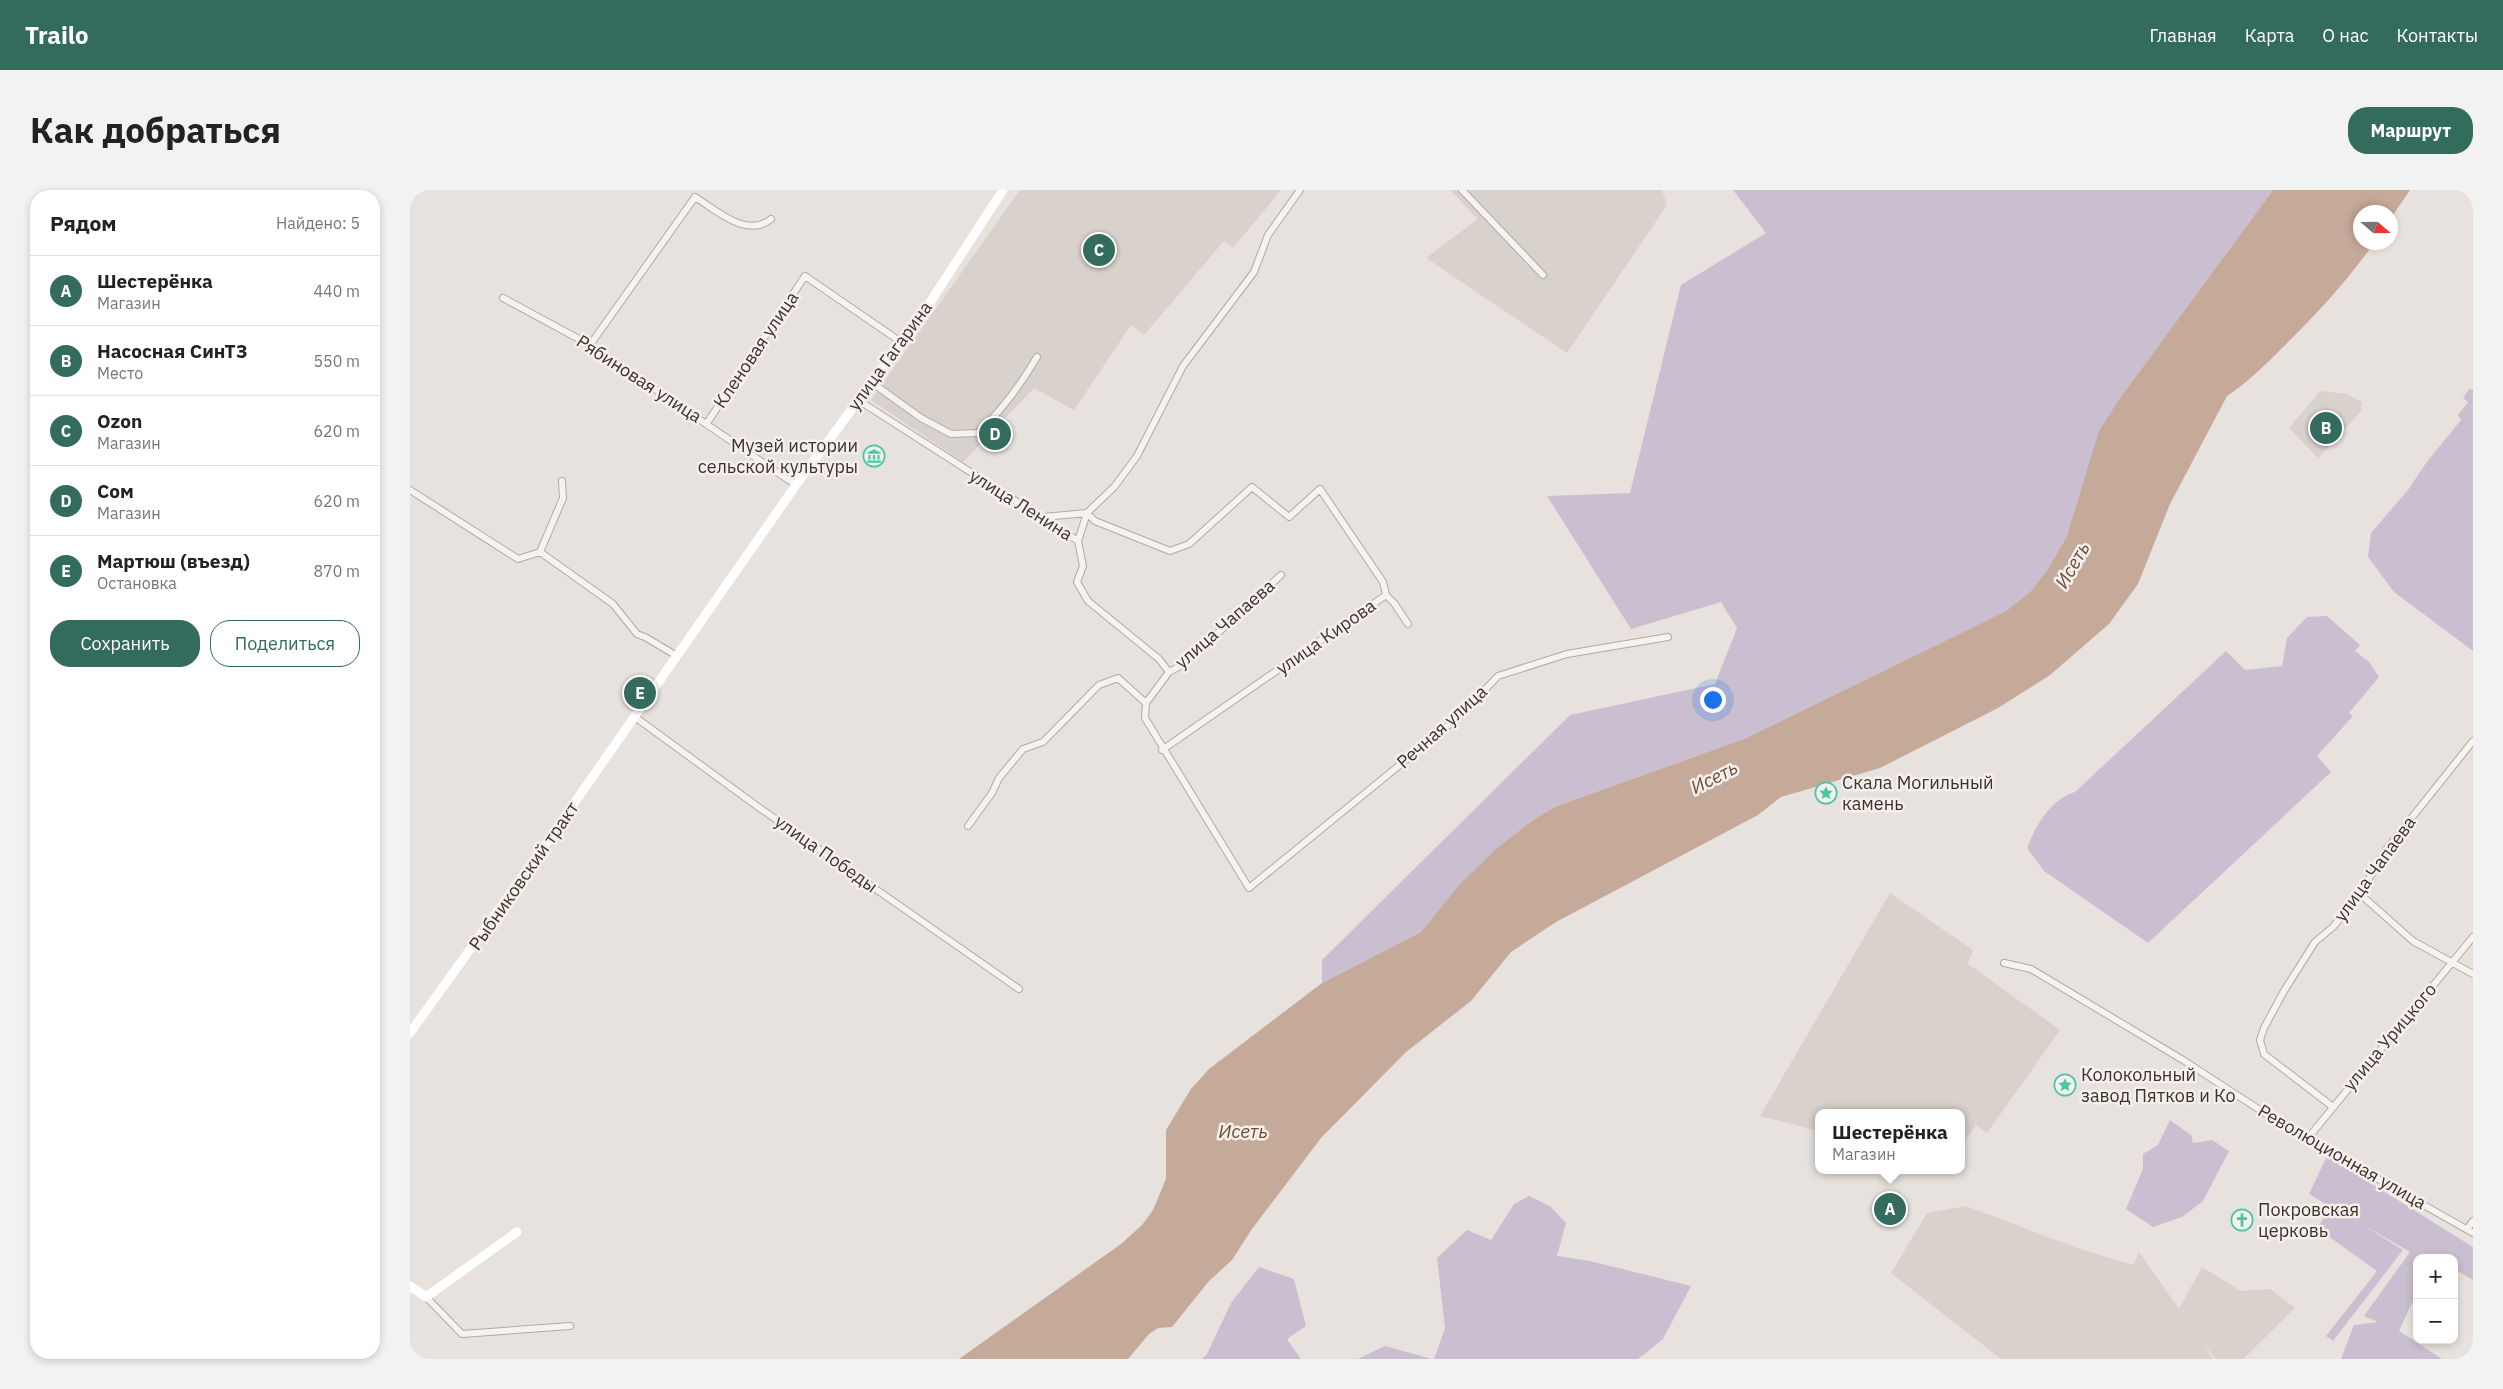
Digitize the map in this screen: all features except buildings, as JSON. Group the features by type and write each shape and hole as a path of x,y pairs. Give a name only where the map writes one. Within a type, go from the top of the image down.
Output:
{"main road":[{"name":"улица Гагарина","path":"635,717 796,485 938,290 1002,190"},
{"name":"Рыбниковский тракт","path":"410,1033 635,717"},
{"path":"410,1286 426,1297 517,1232"}],"street":[{"path":"1078,541 1088,513 1115,486 1136,456 1183,366 1254,272 1268,235 1300,190"},
{"path":"1462,190 1543,275"},
{"path":"590,345 694,197 737,222 752,228 764,225 771,219"},
{"name":"Кленовая улица","path":"707,423 804,276 901,342"},
{"name":"Рябиновая улица","path":"503,298 590,345 796,485"},
{"path":"871,382 922,418 951,434 978,433 1017,391 1037,357"},
{"name":"улица Ленина","path":"858,400 1078,541 1083,566 1077,582 1088,601 1159,659 1169,672"},
{"path":"410,490 518,559 540,552 563,498 562,481"},
{"name":"улица Кирова","path":"1088,513 1095,521 1170,551 1189,544 1252,487 1289,517 1320,489 1383,582 1386,595 1162,750"},
{"path":"1043,517 1088,513"},
{"path":"540,552 613,604 637,634 646,637 677,656"},
{"name":"улица Чапаева","path":"1169,672 1184,664 1281,575"},
{"path":"1386,595 1394,603 1408,624"},
{"name":"Речная улица","path":"1162,750 1249,888 1461,715 1498,676 1567,654 1668,637"},
{"path":"1162,750 1145,718 1146,703 1169,672"},
{"path":"968,826 999,778 1023,749 1043,742 1099,685 1118,678 1146,703"},
{"name":"улица Победы","path":"635,717 761,809 1019,990"},
{"name":"улица Чапаева","path":"2333,1107 2264,1054 2260,1040 2264,1028 2284,991 2315,942 2333,927 2360,894 2386,850 2473,741"},
{"path":"2360,894 2413,940 2473,974"},
{"name":"улица Урицкого","path":"2308,1138 2473,937"},
{"name":"Революционная улица","path":"2004,963 2031,969 2308,1138 2470,1231"},
{"path":"2470,1231 2473,1221"},
{"path":"426,1297 462,1334 570,1326"}],"shaded area":[{"path":"1020,190 1281,190 1233,248 1224,241 1144,335 1131,325 1074,410 1034,388 963,462 871,400"},
{"path":"1450,190 1662,190 1667,205 1567,353 1426,258 1478,219"},
{"path":"1733,190 2273,190 2120,398 2067,536 2048,569 2030,592 2006,611 1744,739 1557,806 1446,903 1421,932 1322,983 1322,960 1570,715 1715,684 1737,628 1721,602 1631,629 1547,496 1630,493 1681,285 1766,233"},
{"path":"2469,389 2473,390 2473,651 2394,592 2368,557 2371,533 2408,490 2426,463 2461,420 2458,415 2468,402 2463,398"},
{"path":"2320,391 2347,394 2362,402 2361,411 2318,458 2289,428"},
{"path":"2327,616 2360,645 2355,651 2369,662 2379,677 2349,713 2353,716 2317,756 2331,772 2148,943 2044,871 2027,848 2040,822 2051,807 2075,792 2226,651 2245,670 2282,666 2287,638 2307,617"},
{"path":"1890,893 1973,950 1968,964 2060,1030 1987,1133 1976,1125 1965,1141 1965,1109 1815,1109 1815,1130 1760,1116"},
{"path":"2170,1120 2191,1135 2193,1143 2212,1140 2229,1151 2203,1201 2182,1217 2153,1227 2126,1209 2143,1169 2143,1154 2158,1145"},
{"path":"2327,1156 2473,1247 2473,1280 2458,1271 2458,1254 2413,1254 2413,1301 2399,1331 2413,1340 2413,1344 2419,1344 2442,1359 2341,1359 2354,1325 2378,1322 2364,1316 2410,1252 2358,1222 2403,1250 2333,1341 2326,1336 2377,1271 2317,1228 2331,1207 2309,1194"},
{"path":"1529,1196 1550,1206 1566,1223 1557,1256 1590,1261 1691,1286 1663,1339 1638,1359 1434,1359 1445,1328 1437,1258 1467,1230 1491,1240 1514,1204"},
{"path":"1966,1206 2080,1249 2133,1265 2139,1252 2179,1309 2202,1267 2241,1291 2270,1289 2295,1308 2243,1359 2216,1359 2202,1342 2213,1359 2001,1359 1891,1273 1927,1213"},
{"path":"1259,1267 1294,1279 1306,1326 1287,1339 1301,1359 1202,1359 1207,1354 1231,1303"},
{"path":"1385,1346 1432,1359 1358,1359"}],"water":[{"name":"Исеть","path":"2273,190 2410,190 2398,208 2398,205 2353,205 2353,250 2369,250 2307,323 2256,374 2227,396 2170,504 2138,584 2109,624 2050,675 1998,708 1880,768 1781,797 1758,815 1556,922 1511,952 1471,1001 1406,1052 1321,1138 1252,1229 1232,1260 1209,1281 1172,1327 1158,1328 1149,1334 1128,1359 959,1359 1121,1244 1142,1225 1153,1210 1166,1179 1166,1130 1191,1089 1209,1069 1322,983 1421,932 1461,883 1496,849 1532,821 1557,806 1744,739 2006,611 2030,592 2048,569 2067,536 2099,431 2120,398"}],"place":[{"name":"Ozon","path":"1099,250"},
{"name":"Насосная СинТЗ","path":"2326,428"},
{"name":"Сом","path":"995,434"},
{"name":"Музей истории сельской культуры","path":"874,456"},
{"name":"Мартюш (въезд)","path":"640,693"},
{"name":"Скала Могильный камень","path":"1826,793"},
{"name":"Колокольный завод Пятков и Ко","path":"2065,1085"},
{"name":"Шестерёнка","path":"1890,1209"},
{"name":"Покровская церковь","path":"2242,1220"}]}
